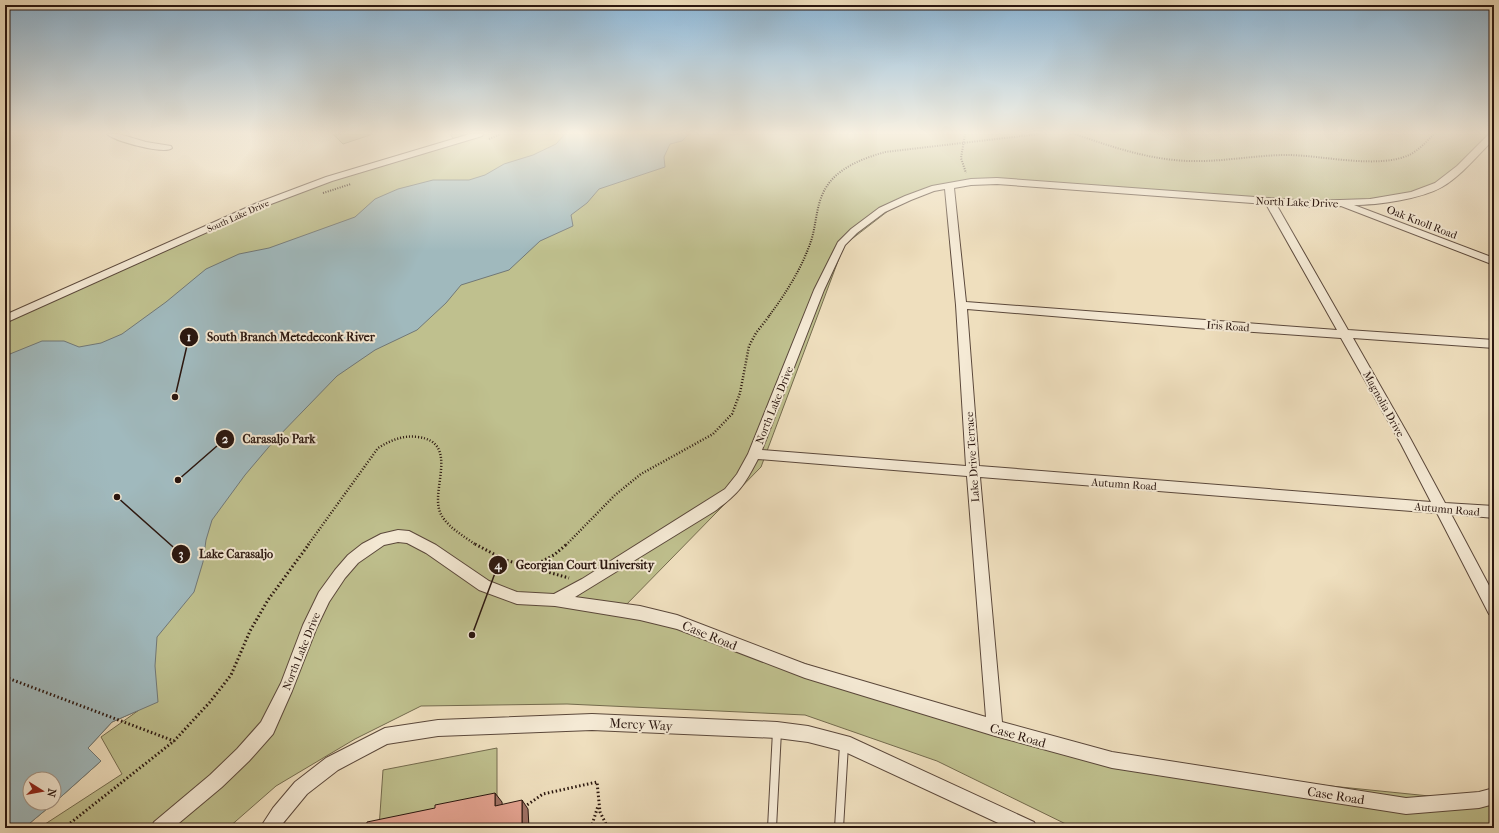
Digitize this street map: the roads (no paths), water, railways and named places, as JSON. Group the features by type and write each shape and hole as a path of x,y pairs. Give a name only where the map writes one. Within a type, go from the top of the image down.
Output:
{"street":[{"name":"South Lake Drive","path":"5,319 260,205 349,173"},
{"name":"North Lake Drive","path":"160,828 216,781 243,755 267,728 287,686 310,624 324,597 348,564 367,548 398,536 409,537 431,549 484,586 517,598 555,600 587,583 710,508 730,493 742,478 754,454 819,290 841,244 854,231 882,210 932,189 971,182 996,181 1310,204 1342,204 1401,198 1438,185 1454,173"},
{"name":"Lake Drive Terrace","path":"949,186 961,305 973,472 995,728"},
{"name":"Magnolia Drive","path":"1269,201 1406,441 1494,609"},
{"name":"Oak Knoll Road","path":"1342,204 1494,262"},
{"name":"Iris Road","path":"961,305 1346,335 1494,344"},
{"name":"Autumn Road","path":"754,454 1494,512"},
{"name":"Case Road","path":"555,600 640,613 676,622 805,671 995,728 1112,760 1406,806 1479,800 1494,796"},
{"name":"Mercy Way","path":"269,828 301,788 332,764 385,736 438,728 592,722 777,730 808,734 844,743 1028,828"}],"lane":[{"path":"772,828 777,730"},
{"path":"839,828 844,743"}],"water":[{"path":"489,173 647,173 599,189 587,203 571,215 573,226 540,241 509,270 461,285 446,303 417,330 375,350 337,376 273,442 245,475 212,520 206,540 203,562 194,592 157,637 155,666 158,702 112,722 88,748 101,761 62,796 62,771 22,771 22,811 44,811 24,828 5,828 5,356 42,341 64,341 79,347 101,343 122,334 166,302 206,269 239,254 269,248 355,217 375,199 398,189 433,180 469,180"}],"place":[{"name":"South Branch Metedeconk River","path":"175,397"},
{"name":"Carasaljo Park","path":"178,480"},
{"name":"Lake Carasaljo","path":"117,497"},
{"name":"Georgian Court University","path":"472,635"}]}
